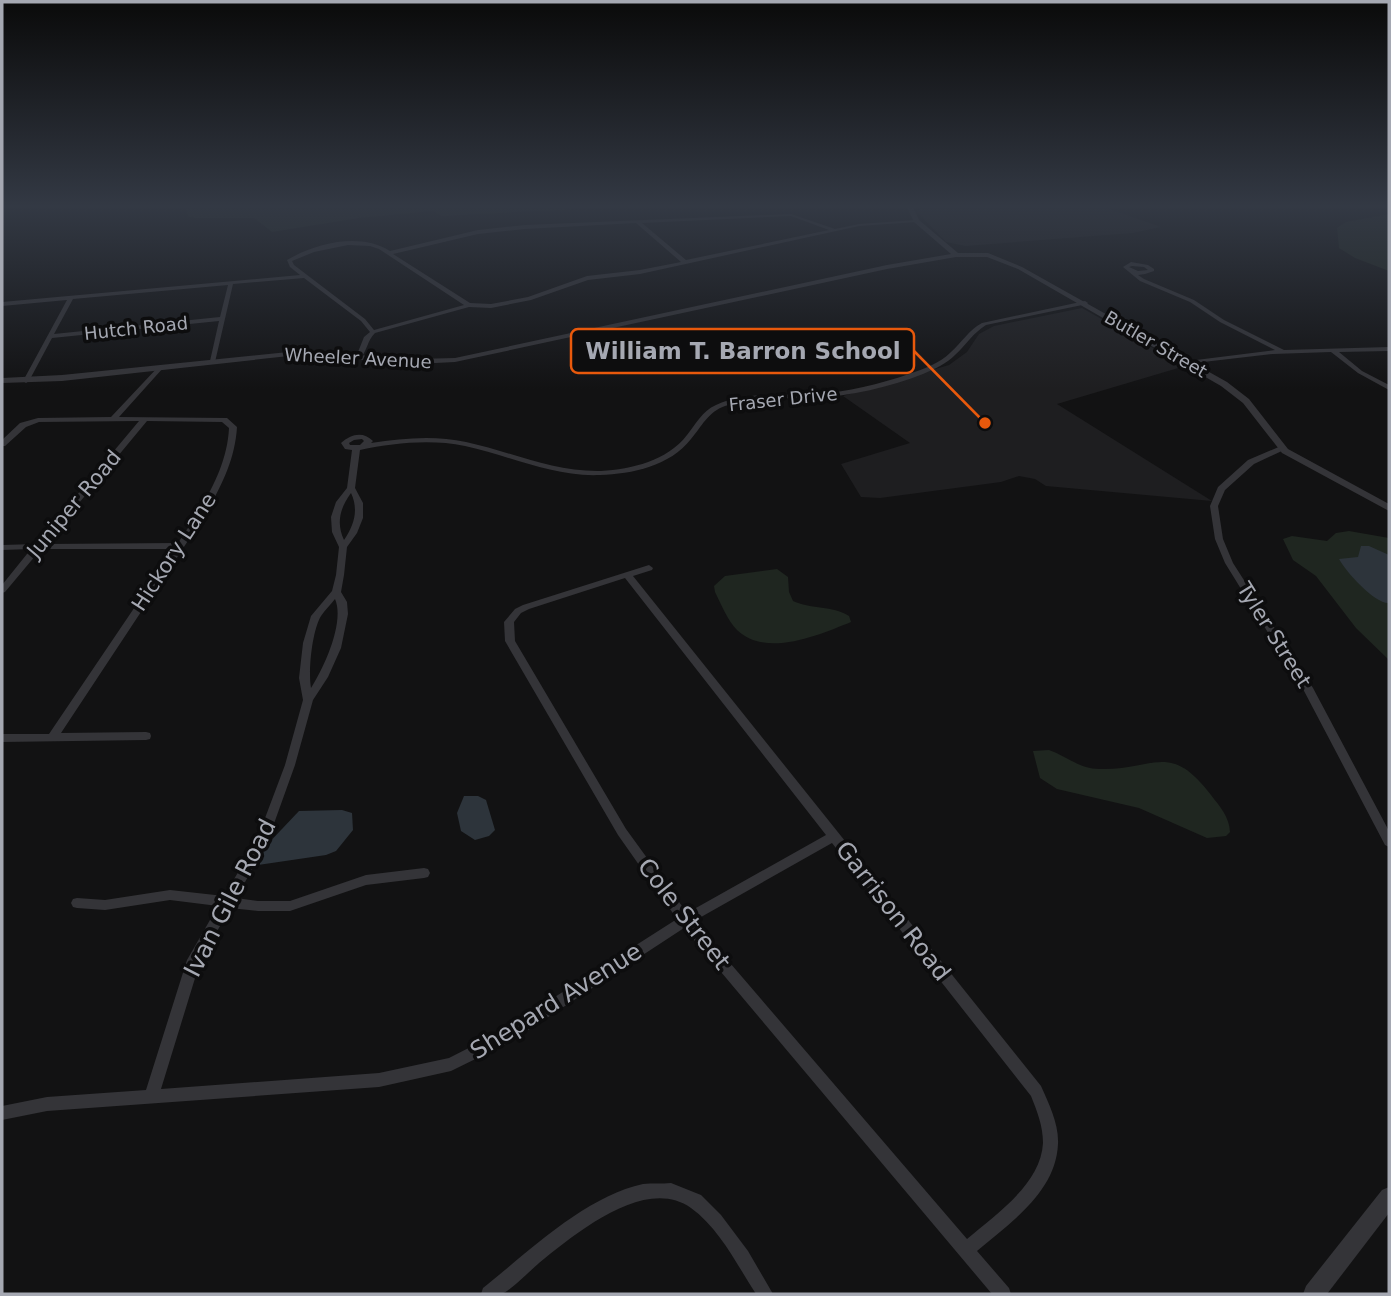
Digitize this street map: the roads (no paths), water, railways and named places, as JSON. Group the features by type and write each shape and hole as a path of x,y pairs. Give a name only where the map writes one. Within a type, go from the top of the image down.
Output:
{"street":[{"path":"294,267 363,320 373,332"},
{"path":"411,267 469,305"},
{"path":"359,357 367,337 373,332 469,305 485,306 552,292 587,278 660,267"},
{"name":"Wheeler Avenue","path":"2,381 26,381 298,353 414,364 455,360 887,267"},
{"name":"Butler Street","path":"1016,267 1084,303 1224,384 1246,401 1268,426 1281,448 1389,508"},
{"path":"1135,272 1142,281 1196,303 1217,318 1283,352"},
{"path":"2,304 304,276"},
{"path":"213,361 231,282"},
{"path":"26,381 71,297"},
{"name":"Fraser Drive","path":"359,447 423,440 447,441 477,446 553,471 590,474 627,470 652,463 677,450 690,437 702,416 719,406 749,399 824,396 913,373 945,360 973,331 984,324 1084,303"},
{"name":"Hutch Road","path":"50,336 223,319"},
{"path":"1188,363 1283,352 1389,349"},
{"path":"1333,351 1360,372 1389,388"},
{"path":"113,418 161,367"},
{"name":"Juniper Road","path":"2,590 145,419"},
{"name":"Hickory Lane","path":"2,444 19,428 38,420 218,419 229,422 233,427 232,444 218,483 181,546 52,738"},
{"name":"Ivan Gile Road","path":"343,547 336,532 335,517 340,502 351,488 359,447"},
{"name":"Tyler Street","path":"1281,448 1251,462 1222,489 1214,506 1219,540 1229,563 1308,688 1389,842"},
{"name":"Ivan Gile Road","path":"151,1096 194,960 271,821 308,700 323,677 340,634 343,608 336,592 343,547 355,530 360,515 359,500 351,488"},
{"path":"2,547 181,546"},
{"name":"Cole Street","path":"649,568 526,607 509,622 508,635 599,795 648,870 685,920 1003,1294"},
{"name":"Garrison Road","path":"627,575 1036,1091 1051,1126 1049,1158 1042,1177 1032,1190 965,1251"},
{"name":"Ivan Gile Road","path":"308,700 304,671 309,636 320,609 336,592"},
{"path":"2,738 146,736"},
{"name":"Shepard Avenue","path":"2,1113 37,1105 379,1080 451,1064 505,1037 685,920 834,836"},
{"path":"77,903 105,905 170,895 290,906 366,880 424,873"},
{"path":"489,1294 594,1213 618,1199 656,1189 693,1199 708,1213 765,1294"},
{"path":"1314,1294 1389,1197"}],"place":[{"name":"William T. Barron School","path":"985,423"}]}
